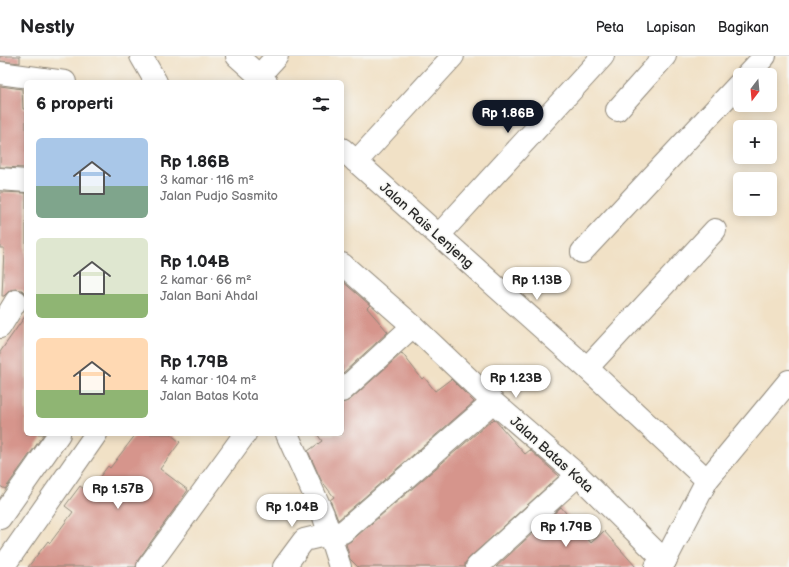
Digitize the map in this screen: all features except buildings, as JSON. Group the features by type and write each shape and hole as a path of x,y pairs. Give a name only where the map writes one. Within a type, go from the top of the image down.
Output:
{"street":[{"path":"141,56 155,80"},
{"path":"237,56 262,79 277,56"},
{"path":"349,156 453,56"},
{"path":"439,235 603,56"},
{"path":"617,110 665,56"},
{"path":"754,68 765,56"},
{"path":"0,73 50,80"},
{"path":"582,252 733,90"},
{"name":"Jalan Rais Lenjeng","path":"349,156 587,368 708,480"},
{"path":"0,179 24,181"},
{"path":"587,368 715,230"},
{"name":"Jalan Batas Kota","path":"344,266 413,326 493,402 578,475 663,565"},
{"path":"0,327 14,301"},
{"path":"344,389 413,326"},
{"path":"663,565 708,480 789,381"},
{"path":"284,567 304,540 343,532 493,402"},
{"path":"0,518 58,436"},
{"path":"3,567 95,436"},
{"path":"148,567 244,436"},
{"path":"290,436 323,514 340,567"},
{"path":"477,567 578,475"}]}
